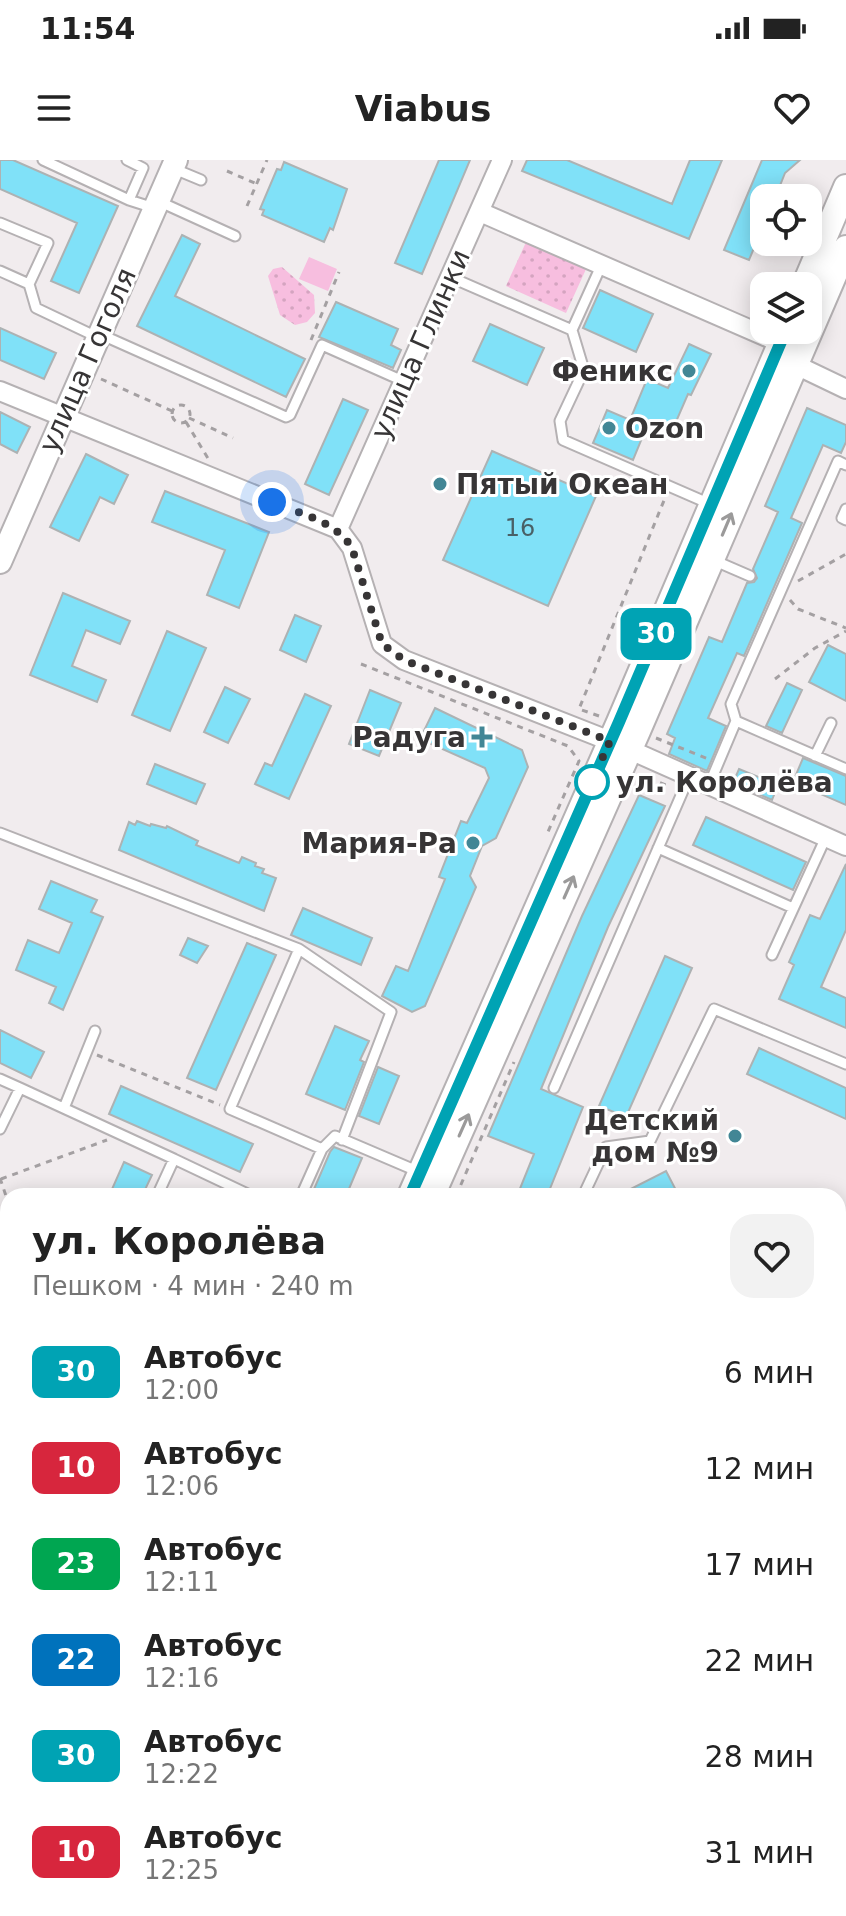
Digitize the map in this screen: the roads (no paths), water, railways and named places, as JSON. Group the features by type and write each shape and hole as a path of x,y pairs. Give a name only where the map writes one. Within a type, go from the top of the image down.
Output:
{"main road":[{"path":"810,272 846,187"},
{"path":"435,1188 619,746 711,505 791,347 846,248"},
{"path":"413,1188 619,746 712,559 791,347"}],"street":[{"name":"улица Глинки","path":"338,529 502,160"},
{"name":"улица Гоголя","path":"0,562 174,164"},
{"path":"480,212 791,347 846,389"},
{"path":"0,391 338,529 352,548 382,644 404,660 619,746 685,784 709,785 846,846"}],"lane":[{"path":"43,160 129,200 156,204 235,236"},
{"path":"127,160 143,168 129,200"},
{"path":"174,164 201,180"},
{"path":"0,223 48,243 29,284 36,308 286,417 290,415 323,342 403,381"},
{"path":"601,266 572,330 584,370 560,421 563,440 711,505"},
{"path":"0,271 29,284"},
{"path":"450,276 572,330"},
{"path":"709,785 736,721 731,704 780,589 838,461 846,465"},
{"path":"846,509 842,518 846,520"},
{"path":"712,559 750,576"},
{"path":"736,721 846,769"},
{"path":"815,756 831,723"},
{"path":"554,1088 685,784"},
{"path":"0,833 299,949 391,1012 342,1140"},
{"path":"772,955 826,837"},
{"path":"658,848 793,908"},
{"path":"299,949 230,1109 322,1149"},
{"path":"587,1188 606,1147 650,1141 714,1009 846,1064"},
{"path":"64,1108 95,1031"},
{"path":"0,1079 235,1188"},
{"path":"0,1129 20,1088"},
{"path":"305,1188 322,1149 335,1136 420,1173"},
{"path":"161,1188 174,1159"}],"place":[{"name":"Феникс","path":"689,371"},
{"name":"Ozon","path":"609,428"},
{"name":"Пятый Океан","path":"440,484"},
{"name":"Радуга","path":"482,737"},
{"name":"ул. Королёва","path":"592,782"},
{"name":"Мария-Ра","path":"473,843"},
{"name":"Детский дом №9","path":"735,1136"}]}
